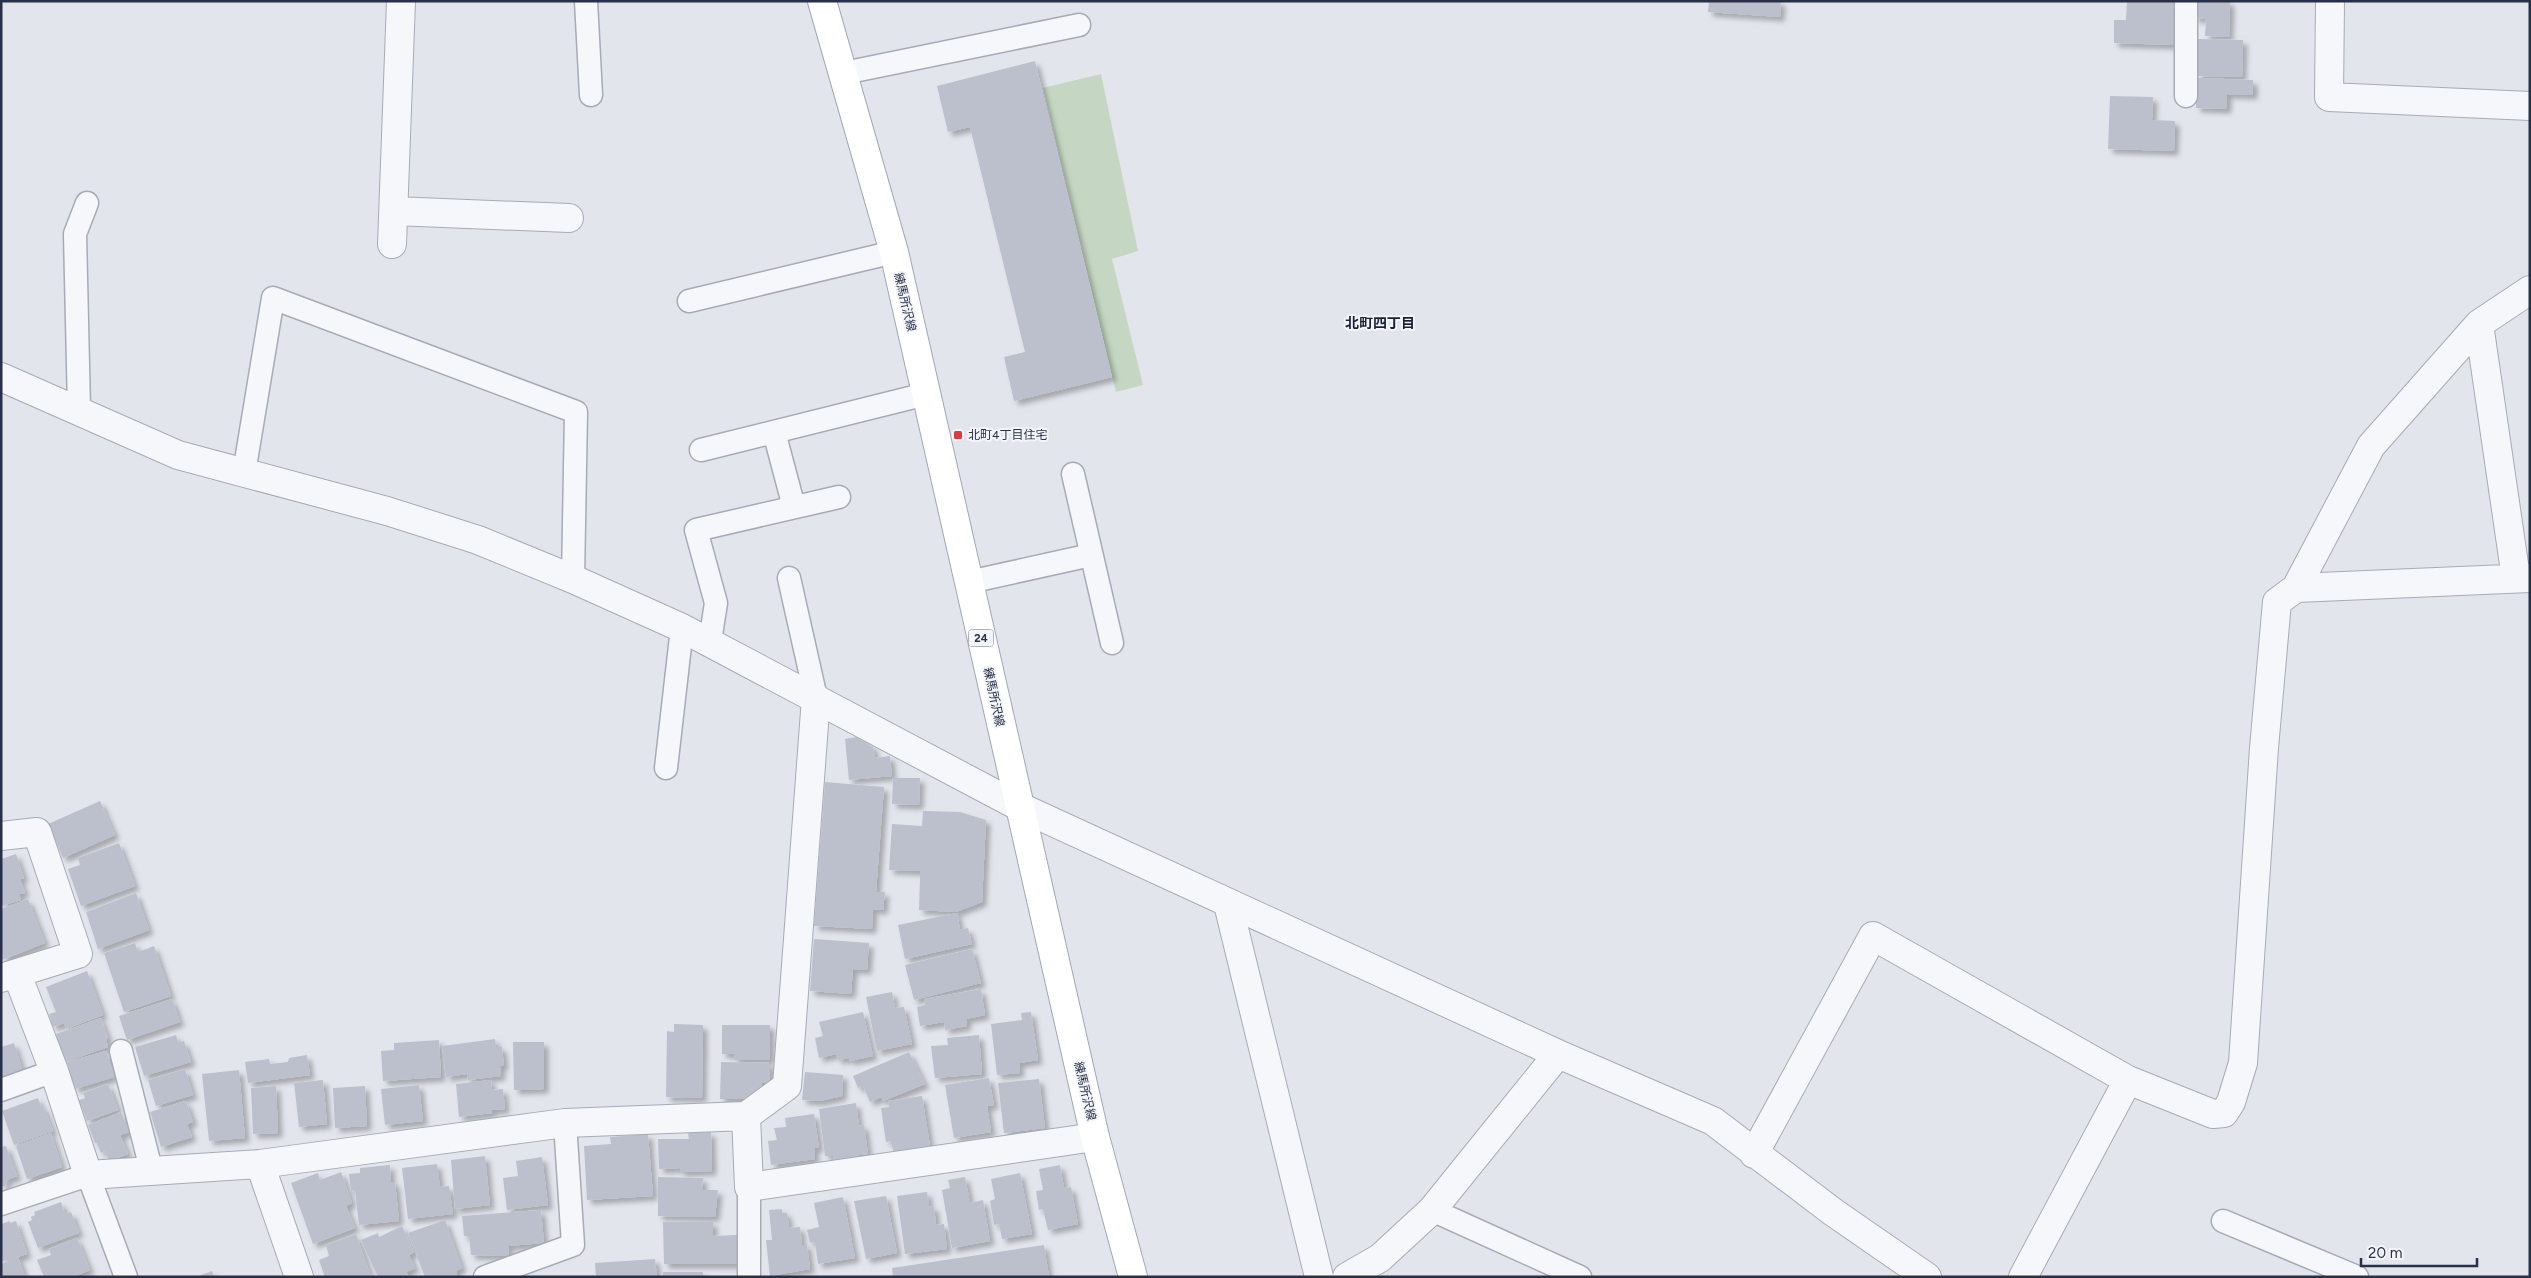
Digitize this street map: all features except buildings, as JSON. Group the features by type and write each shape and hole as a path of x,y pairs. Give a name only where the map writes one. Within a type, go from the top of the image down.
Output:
{"main road":[{"name":"練馬所沢線","path":"822,1 894,252 1018,806 1095,1137 1133,1277"}],"street":[{"path":"392,244 401,1"},
{"path":"2330,1 2329,97 2530,106"},
{"path":"394,211 569,218"},
{"path":"1754,1154 1873,936 2128,1080 2213,1114 2224,1113 2231,1102 2243,1063 2264,748 2277,602 2296,588 2372,446 2479,324 2530,290"},
{"path":"2296,588 2523,578 2479,324"},
{"path":"1,377 79,409 178,455 387,510 478,540 573,579 710,641 1018,806 1558,1054 1713,1121 1754,1154 1922,1276"},
{"path":"1,836 37,832 78,954 9,976 54,1071 88,1174 260,1164 565,1123 746,1116 787,1086 816,698"},
{"path":"1228,904 1319,1277"},
{"path":"1347,1277 1385,1268 1558,1054"},
{"path":"2023,1277 2128,1080"},
{"path":"746,1116 749,1187 1095,1137"},
{"path":"260,1164 299,1277"}],"lane":[{"path":"586,1 591,95"},
{"path":"2186,1 2186,96"},
{"path":"844,73 1080,25"},
{"path":"79,409 74,234 86,203"},
{"path":"689,301 894,252"},
{"path":"244,473 273,298 576,412 573,579"},
{"path":"701,450 926,394"},
{"path":"774,432 794,507"},
{"path":"1073,474 1112,643"},
{"path":"710,641 716,603 696,530 840,496"},
{"path":"969,582 1091,554"},
{"path":"789,578 816,698"},
{"path":"666,768 682,628"},
{"path":"121,1051 151,1169"},
{"path":"1,1090 54,1071"},
{"path":"485,1277 573,1245 565,1123"},
{"path":"1,1204 88,1174 126,1277"},
{"path":"749,1187 749,1275"},
{"path":"1432,1210 1580,1277"},
{"path":"2223,1221 2357,1277"}],"green space":[{"path":"1101,74 1138,251 1112,259 1143,385 1116,392 1043,88"}],"place":[{"name":"北町4丁目住宅","path":"958,435"}],"district":[{"name":"北町四丁目","path":"1380,323"}]}
